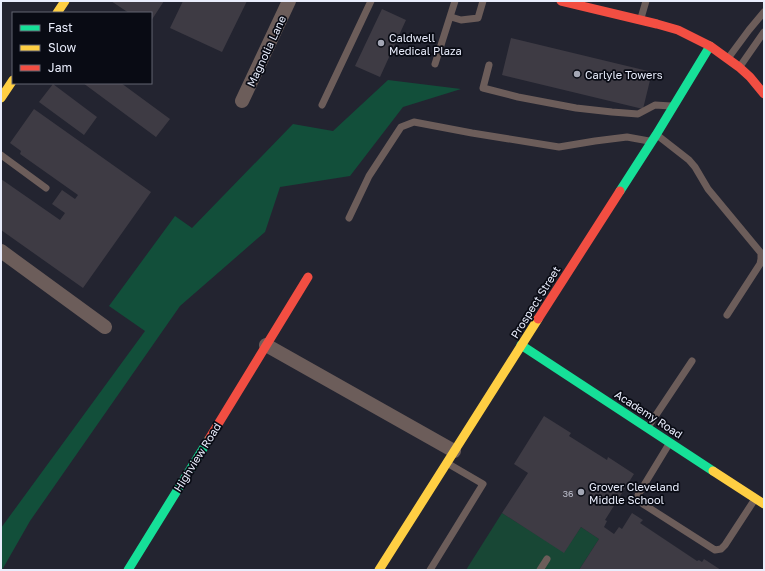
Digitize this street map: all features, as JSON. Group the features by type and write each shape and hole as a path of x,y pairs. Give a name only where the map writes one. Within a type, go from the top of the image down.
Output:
{"street":[{"path":"58,12 65,1"},
{"name":"Magnolia Lane","path":"242,101 289,1"},
{"path":"566,2 678,30 710,46 739,67 750,77 764,94"},
{"name":"Prospect Street","path":"379,570 654,138 710,46"},
{"path":"1,98 12,82"},
{"path":"1,251 105,327"},
{"name":"Highview Road","path":"128,570 308,276"},
{"path":"266,345 451,457"},
{"name":"Academy Road","path":"521,345 764,504"}],"lane":[{"path":"322,105 371,1"},
{"path":"435,64 455,1"},
{"path":"451,16 461,20 478,18 482,1"},
{"path":"640,20 646,1"},
{"path":"728,59 764,12"},
{"path":"739,67 764,32"},
{"path":"489,65 484,88 518,97 576,108 638,114 655,105 674,106"},
{"path":"349,218 369,176 401,127 414,122 472,134 558,147 627,137 654,138 689,160 708,189 760,253 760,264 728,315"},
{"path":"1,155 46,188"},
{"path":"648,428 692,361"},
{"path":"670,442 638,495 643,504 715,550 721,549 725,545 755,498"},
{"path":"430,570 483,484 451,457"},
{"path":"540,570 547,560"}],"green space":[{"path":"388,80 461,89 403,107 350,176 280,187 265,232 180,306 30,521 1,570 1,528 145,331 109,306 175,216 192,228 293,124 333,131"},
{"path":"502,513 564,552 581,527 599,539 579,570 466,570"}],"building":[{"path":"111,1 164,1 152,19 152,12 128,12"},
{"path":"183,1 247,1 222,52 170,28"},
{"name":"Caldwell Medical Plaza","path":"382,9 406,20 380,77 355,66"},
{"name":"Carlyle Towers","path":"511,38 652,72 643,109 502,75"},
{"path":"53,84 97,117 84,135 39,102"},
{"path":"84,84 122,84 170,119 156,137"},
{"path":"34,109 151,192 83,288 1,230 1,179 60,220 65,213 52,204 62,190 75,199 78,195 20,154 21,151 10,143"},
{"name":"Grover Cleveland Middle School","path":"544,416 571,433 569,436 607,460 608,457 634,474 605,520 607,521 604,527 614,534 619,527 622,529 632,513 643,520 640,523 697,561 699,560 702,562 704,559 721,570 579,570 599,539 581,527 564,553 502,513 528,473 514,464"}],"traffic: fast":[{"path":"620,191 710,46"},
{"path":"521,345 713,471"},
{"path":"128,570 209,439"}],"traffic: slow":[{"path":"58,12 65,1"},
{"path":"1,98 12,82"},
{"path":"379,570 538,319"},
{"path":"713,471 764,504"}],"traffic: jam":[{"path":"561,1 678,30 710,46 739,67 750,77 764,94"},
{"path":"538,319 620,191"},
{"path":"209,439 308,277"}],"place":[{"name":"Caldwell Medical Plaza","path":"381,43"},
{"name":"Carlyle Towers","path":"577,74"},
{"name":"Grover Cleveland Middle School","path":"581,492"}]}
